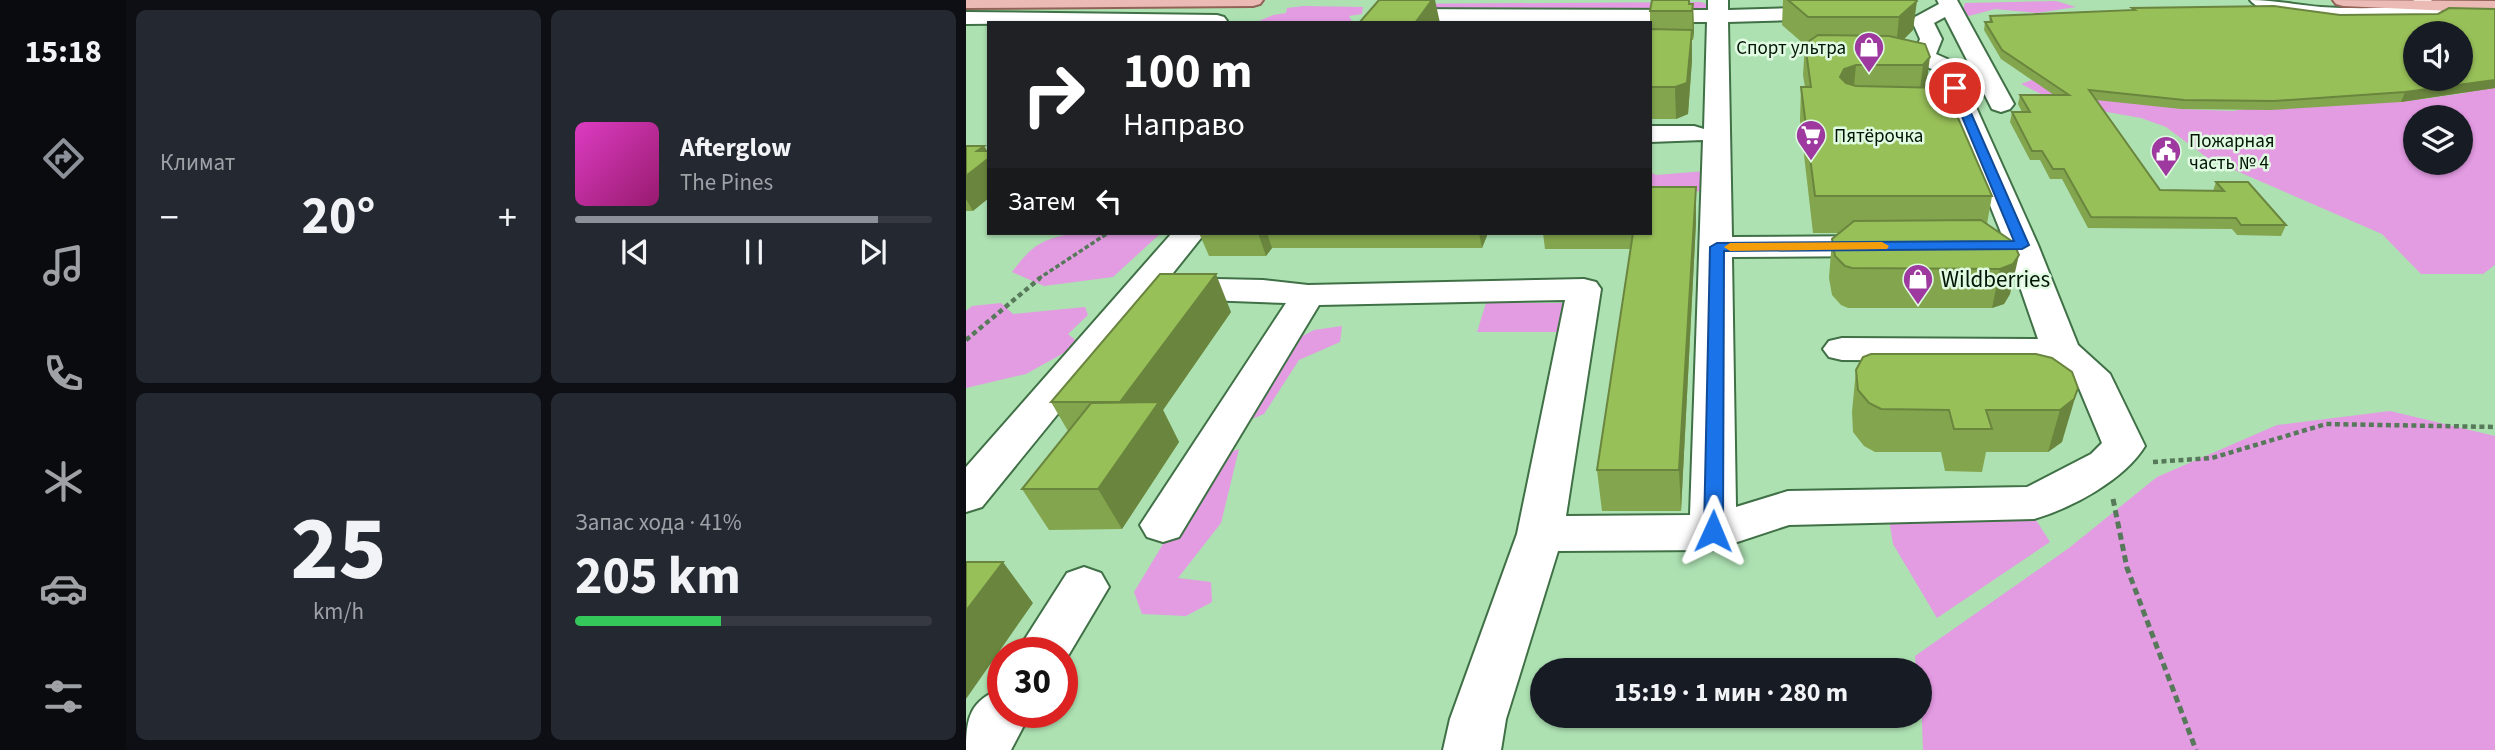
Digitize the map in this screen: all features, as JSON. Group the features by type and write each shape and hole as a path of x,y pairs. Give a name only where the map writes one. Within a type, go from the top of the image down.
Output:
{"main road":[{"path":"966,2 1253,0"},
{"path":"2343,0 2495,7"}],"street":[{"path":"2260,0 2275,7 2315,17 2434,13 2422,3"},
{"path":"1540,534 1713,531 1788,508 2034,503 2106,465 2124,446 2096,383 2060,350 2022,245 1950,108 1946,67 1910,57 1931,39 1922,21 1949,3 2001,104"},
{"path":"1713,531 1717,247 1706,51 1718,8"},
{"path":"1376,12 1718,8 1859,12"},
{"path":"966,18 1217,21"},
{"path":"1652,134 1694,135"},
{"path":"966,496 1187,235"},
{"path":"1967,246 2022,245"},
{"path":"1717,247 1911,246"},
{"path":"1140,288 1262,290 1308,295 1584,289 1540,534 1478,719 1472,750"},
{"path":"1163,525 1308,295"},
{"path":"1842,349 2060,350"},
{"path":"1052,637 1084,587"},
{"path":"980,750 994,728"}],"path":[{"path":"966,340 1044,274 1105,235"},
{"path":"2196,750 2127,568 2106,465 2212,458 2326,424 2495,427"}],"shaded area":[{"path":"2056,1 2076,7 2037,13 1995,9 1969,16 1962,14 1965,3"},
{"path":"1701,2 1714,7 1705,13 1686,9 1408,10 1387,4"},
{"path":"1363,7 1362,14 1349,16 1352,21 1259,21 1286,13 1287,8"},
{"path":"2032,80 2181,109 2233,111 2250,108 2332,106 2346,101 2423,99 2465,93 2473,91 2473,88 2495,88 2495,265 2483,274 2421,274 2382,234 2209,159 2166,127 2141,118 2061,104 2021,84"},
{"path":"1706,171 1702,192 1689,190 1652,203 1652,173 1656,175"},
{"path":"1068,235 1159,235 1113,277 1044,286 1012,272 1039,244"},
{"path":"1001,303 1013,314 1085,307 1088,315 1068,334 1080,344 1026,374 966,388 966,311 972,306"},
{"path":"1486,303 1572,303 1566,332 1477,332"},
{"path":"1342,326 1340,342 1299,360 1264,414 1237,425 1283,346 1314,330"},
{"path":"2390,411 2495,436 2495,750 1923,750 1922,728 1932,728 1932,658 1915,656 2069,548 2157,477 2277,425"},
{"path":"1239,449 1221,523 1178,578 1211,582 1212,602 1186,616 1142,614 1134,592 1215,458"},
{"path":"1889,519 2036,520 2050,542 1937,618 1893,544"}],"building":[{"path":"1379,0 1432,0 1416,21 1361,21"},
{"path":"1652,0 1689,0 1689,4 1693,4 1692,11 1650,11"},
{"path":"1788,0 1917,1 1899,17 1808,17"},
{"path":"2274,6 2340,15 2438,14 2449,8 2495,9 2495,80 2473,83 2473,21 2403,21 2403,91 2412,91 2274,101 2184,100 2089,90 2160,190 2224,191 2216,182 2248,182 2286,225 2241,225 2236,218 2091,217 2064,169 2053,169 2042,151 2032,151 2012,112 2030,112 2020,95 2069,95 2002,50 1985,22 1992,22 1990,16 2135,10 2132,8"},
{"path":"1652,29 1692,30 1687,83 1675,87 1652,87"},
{"path":"1818,35 1889,36 1925,44 1930,57 1923,65 1856,65 1844,69 1840,77 1846,83 1856,86 1945,88 1992,196 1815,196 1801,87 1811,87 1805,44"},
{"path":"966,146 984,146 977,151 987,151 987,160 966,176"},
{"path":"1652,187 1696,187 1679,470 1597,470 1633,235 1652,235"},
{"path":"1981,220 2013,242 2019,255 2013,264 2000,269 1852,268 1845,266 1835,256 1832,239 1854,221"},
{"path":"1160,274 1216,274 1120,402 1051,402"},
{"path":"1871,354 2036,354 2052,358 2072,372 2078,388 2074,399 2060,410 1986,410 1992,429 1954,429 1949,410 1881,409 1869,403 1858,390 1856,370 1863,357"},
{"path":"1159,402 1098,489 1022,489 1091,403"},
{"path":"966,562 1003,562 966,611"}],"slow traffic":[{"path":"1730,247 1882,246"}],"place":[{"name":"Спорт ультра","path":"1869,74"},
{"name":"Пятёрочка","path":"1811,162"},
{"name":"Пожарная часть № 4","path":"2166,178"},
{"name":"Wildberries","path":"1918,306"}],"route":[{"path":"1713,531 1717,247 2022,245 1955,88"}]}
